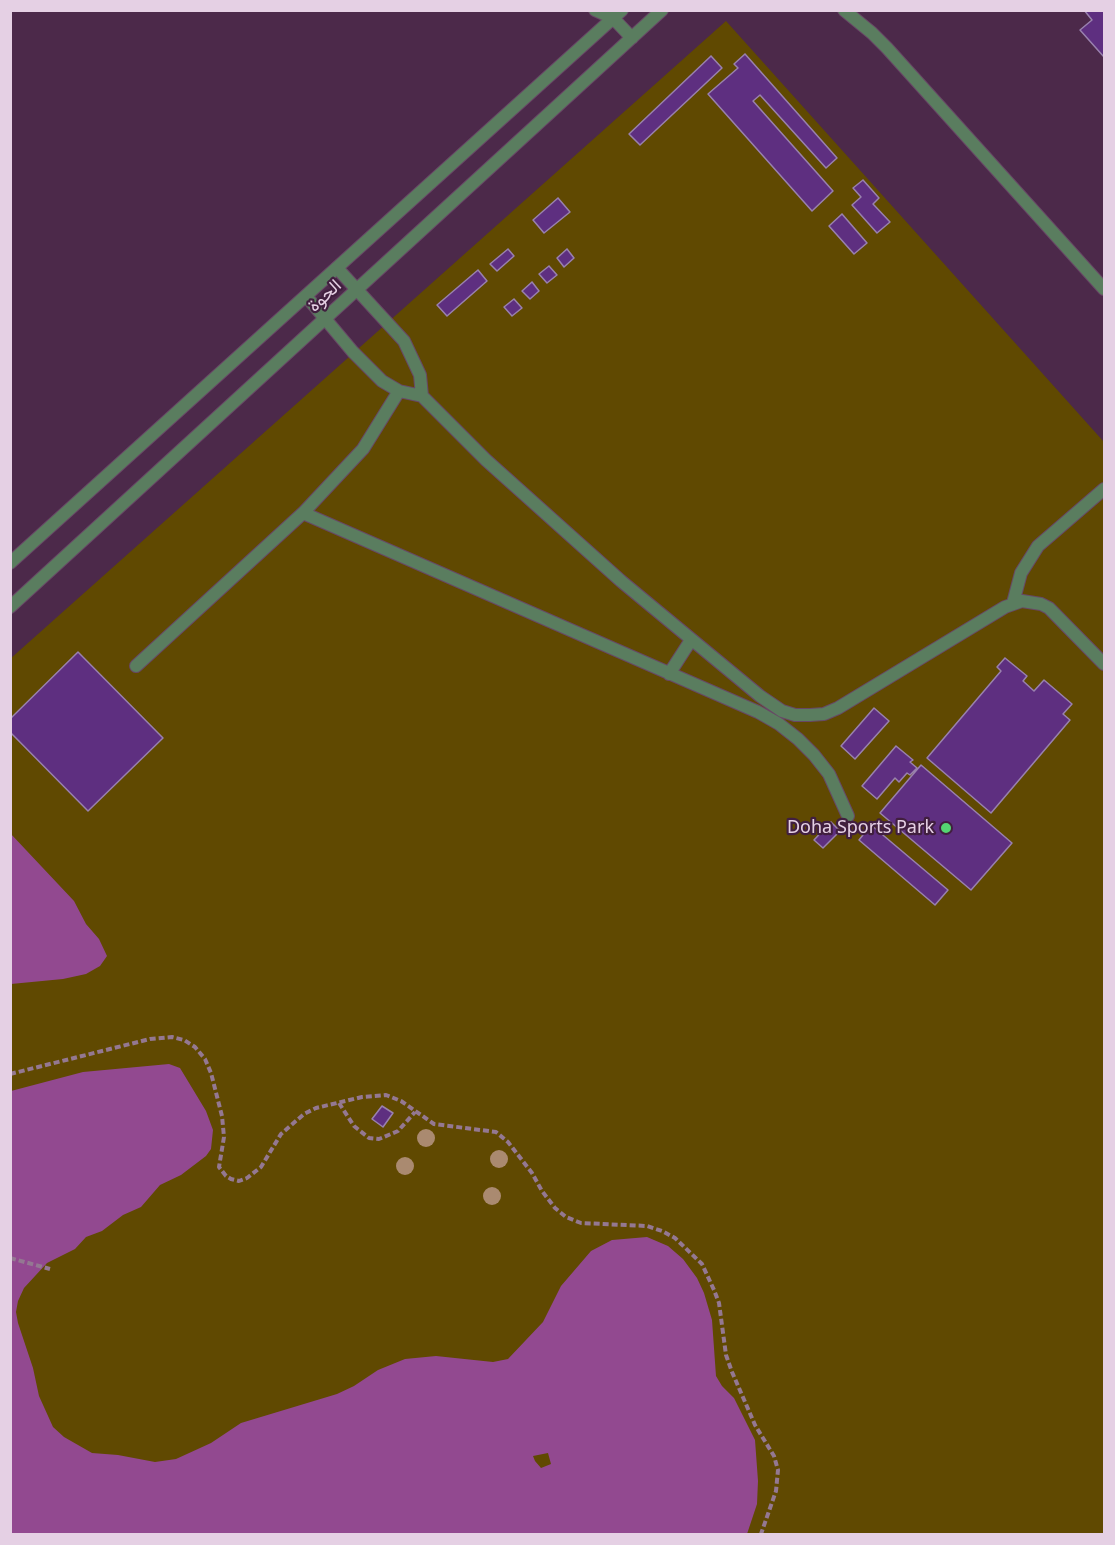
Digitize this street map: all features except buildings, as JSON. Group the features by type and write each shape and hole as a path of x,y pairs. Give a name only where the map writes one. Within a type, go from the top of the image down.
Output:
{"street":[{"path":"595,10 616,13 632,38"},
{"name":"الحوة","path":"10,607 662,10"},
{"path":"844,10 872,33 1104,289"},
{"path":"859,10 872,33"},
{"name":"الحوة","path":"10,563 616,13"},
{"path":"337,268 404,341 420,375 422,396"},
{"path":"306,296 382,381 399,391 422,396 553,521 691,640 771,704 795,715 824,714 838,708 1013,603 1032,601 1049,608 1104,664"},
{"path":"136,666 303,513 363,449 399,391"},
{"path":"1013,603 1021,573 1038,546 1104,489"},
{"path":"303,513 758,712 779,724 798,739 829,774 848,816"},
{"path":"669,674 691,640"}],"path":[{"path":"10,1074 150,1039 172,1037 184,1040 195,1047 211,1073 222,1116 224,1137 219,1167 226,1176 239,1181 247,1178 261,1167 274,1142 291,1124 316,1108 362,1097 387,1095 401,1101 434,1124 476,1127 496,1132 508,1142 555,1208 566,1217 581,1223 647,1226 675,1238 702,1264 719,1303 726,1355 732,1372 755,1425 774,1456 778,1470 778,1484 761,1534"},
{"path":"339,1103 354,1126 369,1138 379,1138 398,1131 415,1112"},
{"path":"10,1258 50,1269"}],"shaded area":[{"path":"726,21 1104,442 1104,1534 11,1534 10,659"},
{"path":"10,833 74,901 86,924 99,939 107,956 100,966 86,974 63,979 11,984"},
{"path":"169,1064 180,1068 206,1111 213,1130 211,1149 206,1156 181,1175 160,1185 141,1207 123,1215 102,1231 86,1237 75,1249 47,1263 24,1288 16,1312 18,1323 33,1368 39,1396 53,1427 64,1437 92,1453 155,1462 176,1459 211,1443 241,1423 337,1394 378,1370 405,1359 436,1356 493,1362 508,1359 543,1322 561,1286 591,1251 612,1240 647,1237 668,1246 683,1259 697,1278 712,1320 716,1376 734,1398 755,1440 757,1504 747,1534 11,1534 11,1091 83,1072","holes":["548,1453 551,1464 541,1468 533,1456"]}],"place":[{"name":"Doha Sports Park","path":"946,828"}]}
